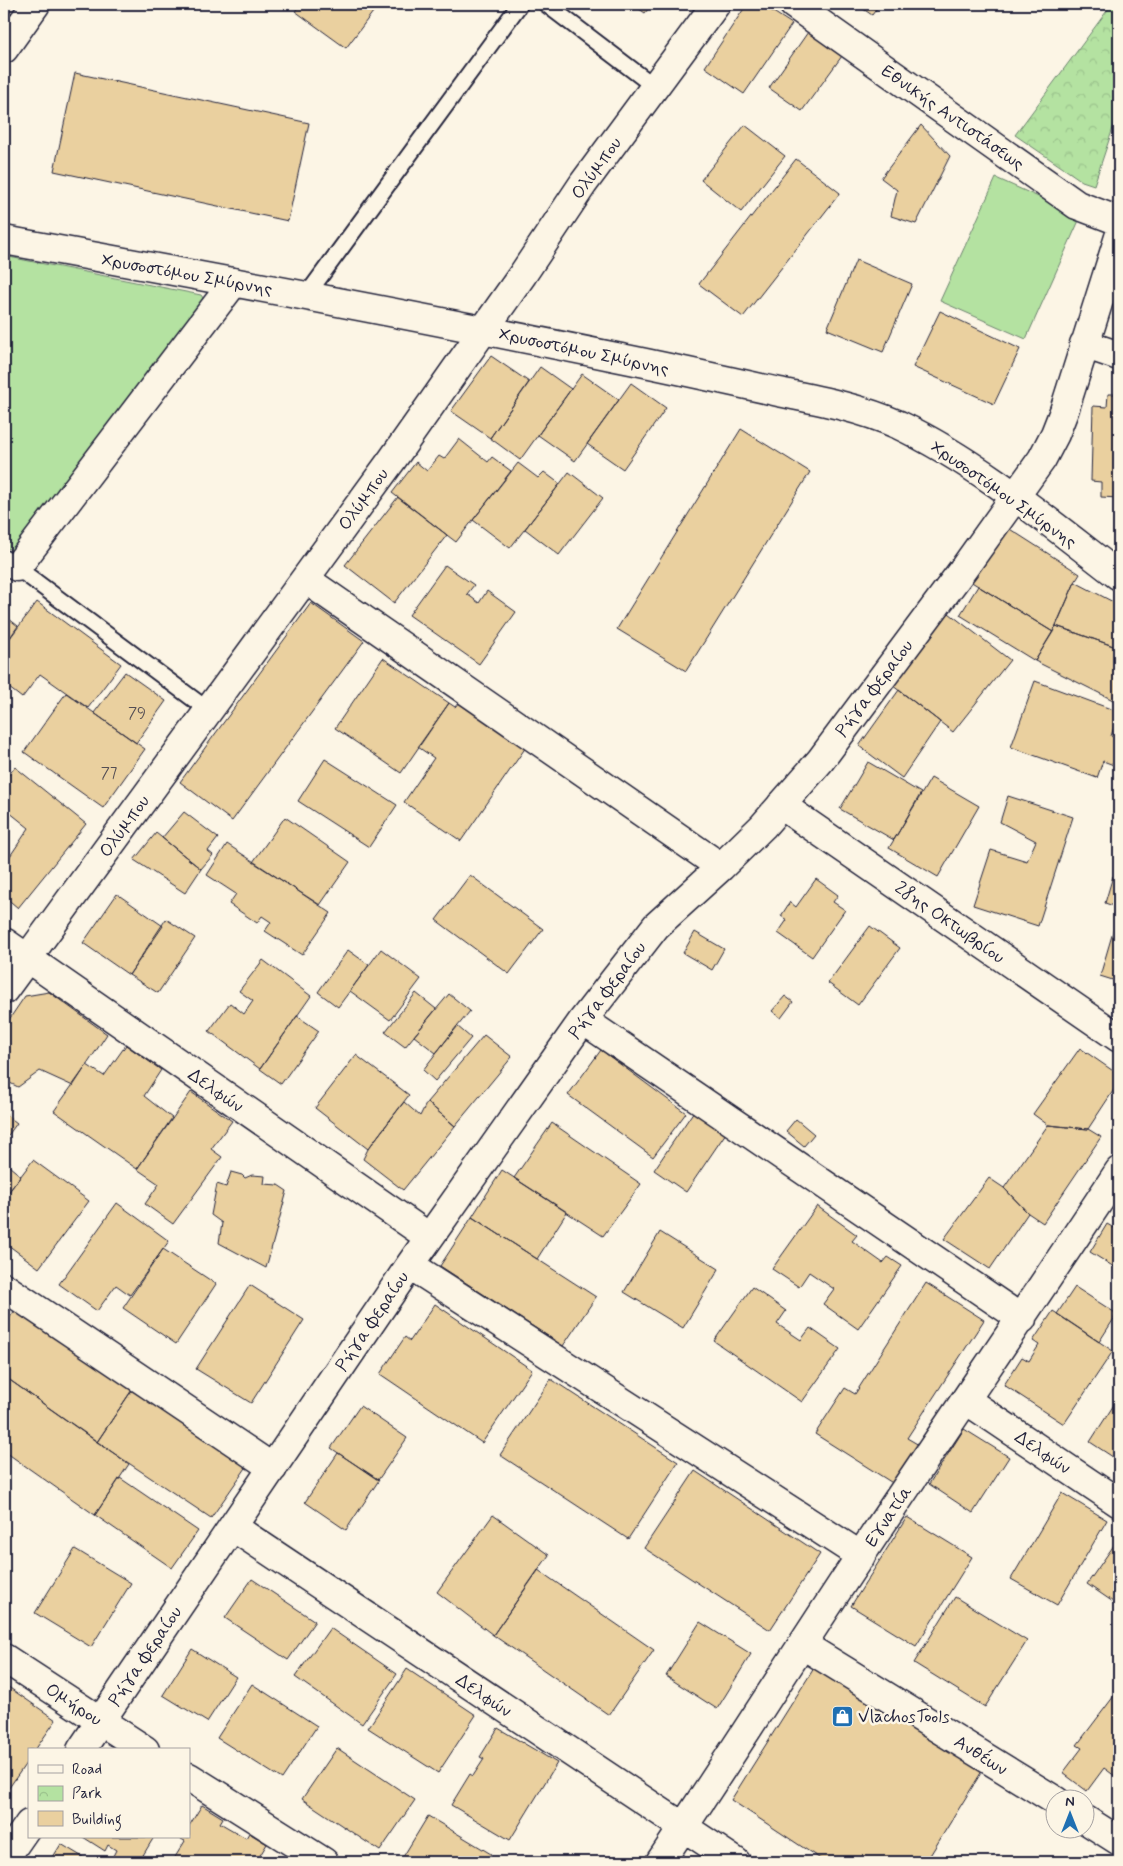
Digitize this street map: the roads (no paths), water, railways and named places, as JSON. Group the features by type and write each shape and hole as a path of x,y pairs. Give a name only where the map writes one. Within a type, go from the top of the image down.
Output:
{"street":[{"path":"4,49 36,4"},
{"name":"Ολύμπου","path":"4,990 305,579 484,330 584,184 716,4"},
{"name":"Εθνικής Αντιστάσεως","path":"793,4 1077,205 1119,221"},
{"name":"Ρήγα Φεραίου","path":"82,1748 429,1237 583,1020 656,926 721,867 782,805 820,761 964,568 1042,459 1055,434 1119,237"},
{"name":"Χρυσοστόμου Σμύρνης","path":"4,240 484,330 712,377 860,411 885,420 923,438 958,458 1015,496 1119,576"},
{"path":"10,563 234,282"},
{"path":"1084,344 1119,356"},
{"path":"305,579 721,867"},
{"name":"28ης Οκτωβρίου","path":"782,805 1119,1038"},
{"name":"Δελφών","path":"4,942 429,1237"},
{"path":"583,1020 1022,1319"},
{"name":"Εγνατία","path":"660,1862 861,1556 1022,1319 1119,1171"},
{"path":"410,1265 861,1556"},
{"path":"4,1287 273,1468"},
{"name":"Δελφών","path":"966,1400 1119,1503"},
{"name":"Δελφών","path":"233,1527 736,1862"},
{"name":"Ανθέων","path":"803,1646 1046,1795"},
{"name":"Ομήρου","path":"4,1658 142,1748"},
{"path":"190,1778 324,1862"},
{"path":"4,1860 28,1825"},
{"path":"1096,1826 1119,1841"}],"lane":[{"path":"306,296 520,4"},
{"path":"546,4 655,87"},
{"path":"10,563 208,710"}],"place":[{"name":"VlachosTools","path":"842,1716"}]}
